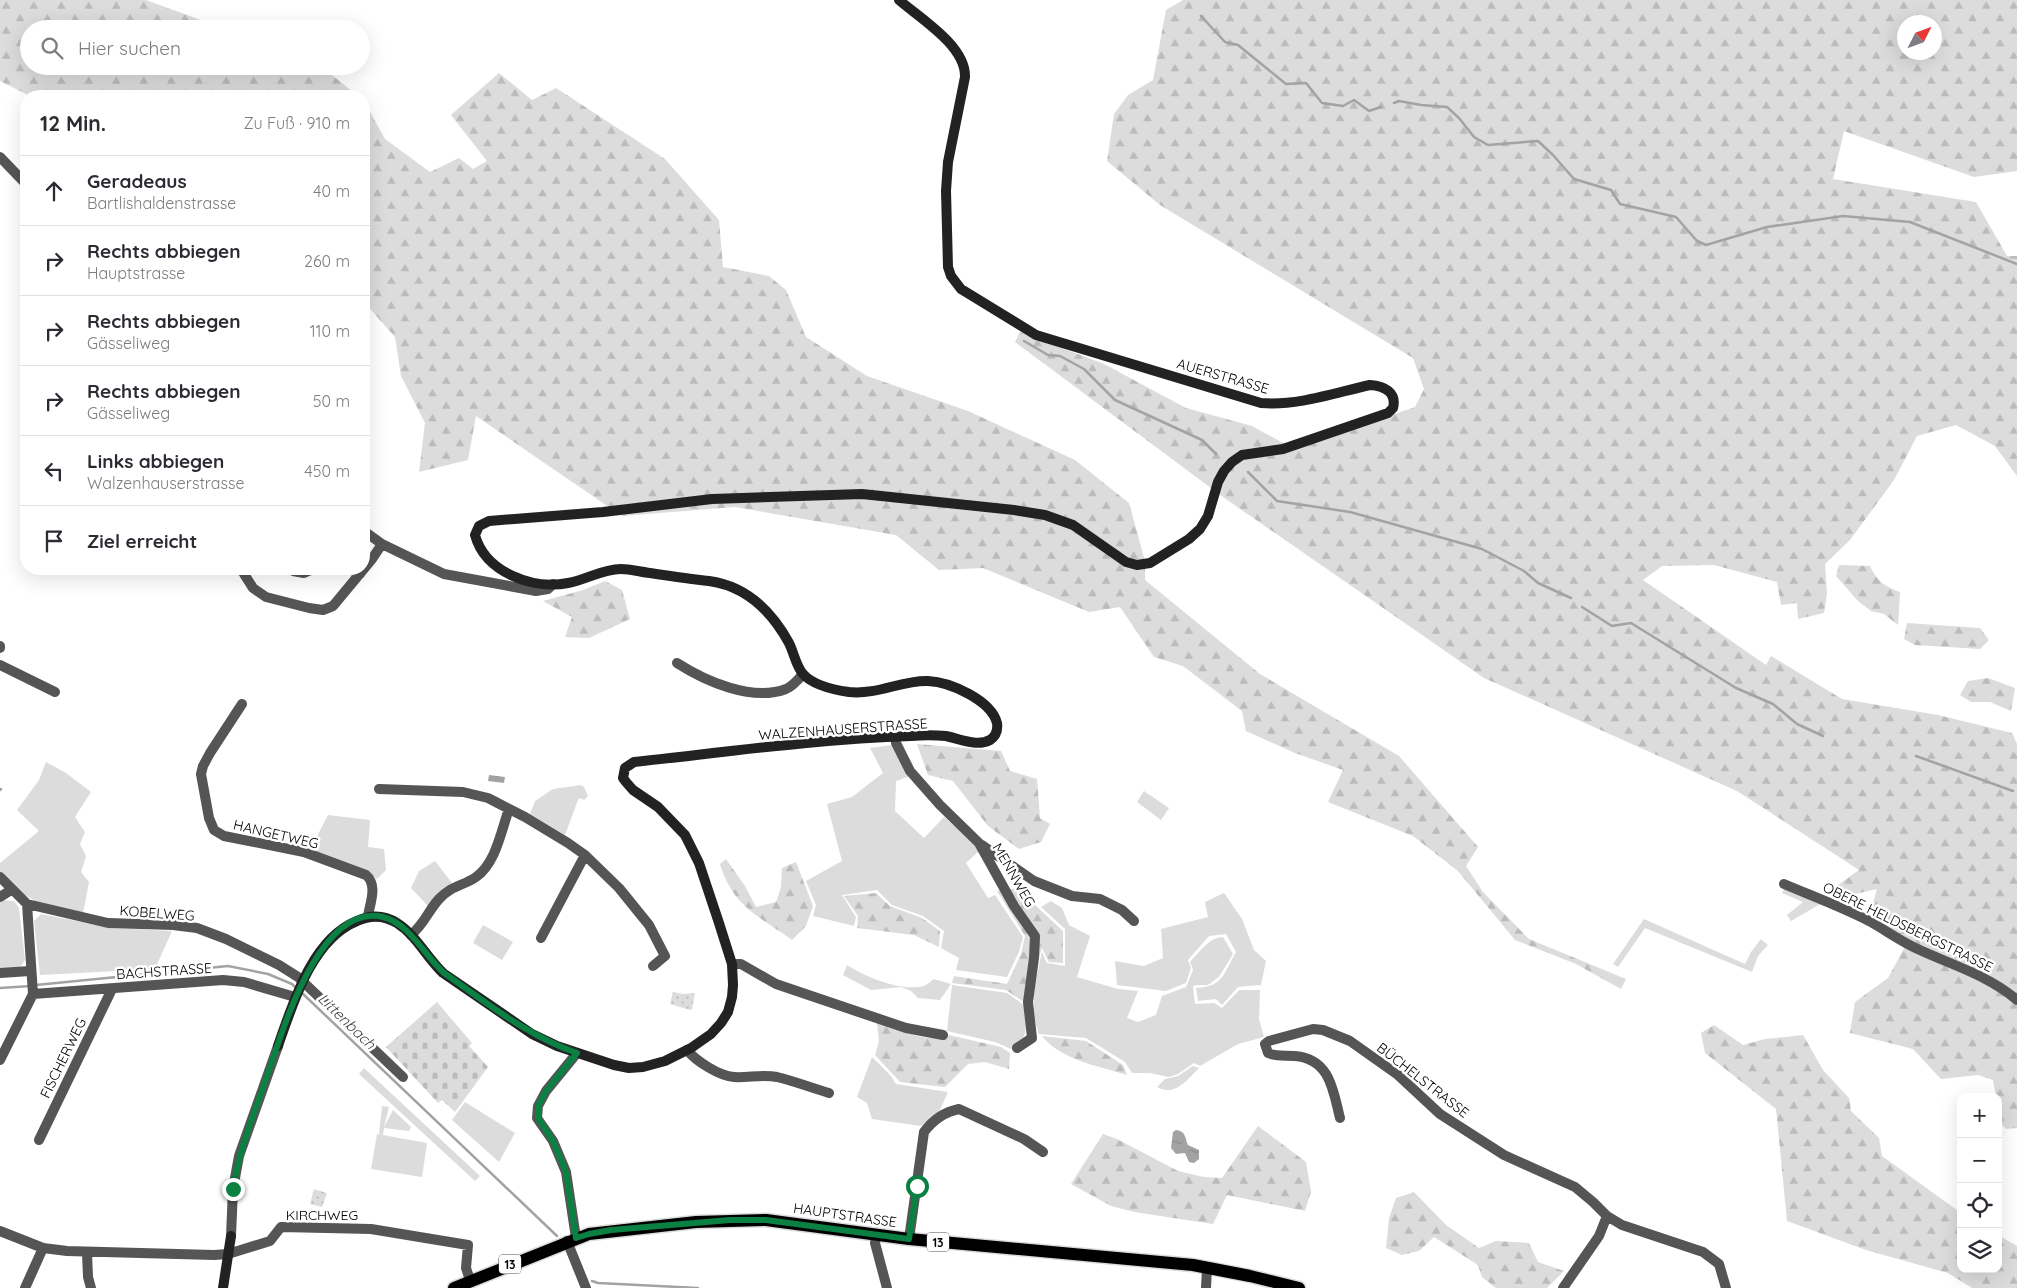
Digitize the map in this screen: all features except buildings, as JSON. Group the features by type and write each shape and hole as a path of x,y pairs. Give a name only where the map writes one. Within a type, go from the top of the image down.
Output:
{"main road":[{"name":"HAUPTSTRASSE","path":"454,1288 589,1234 611,1230 730,1220 766,1220 909,1239 1207,1268 1299,1288"}],"street":[{"name":"AUERSTRASSE","path":"553,584 534,582 510,575 496,566 483,555 478,546 475,535 479,526 489,521 603,512 712,499 862,494 1045,515 1073,525 1126,562 1137,565 1150,563 1189,539 1200,529 1208,516 1218,482 1224,471 1242,455 1283,449 1388,413 1393,408 1394,402 1390,392 1382,386 1370,385 1294,403 1261,403 1036,335 956,284 948,267 946,191 948,162 965,68 961,57 948,41 899,0"},
{"path":"0,157 20,178"},
{"path":"370,535 382,544 444,574 536,591 548,589 553,584 568,584 620,569 717,582 744,593 765,609 778,624 803,674 786,689 767,693 752,693 711,681 696,675 677,663"},
{"path":"370,560 382,544"},
{"path":"245,575 253,588 266,597 323,610 333,606 359,575"},
{"path":"0,665 55,692"},
{"name":"WALZENHAUSERSTRASSE","path":"368,916 383,917 396,922 411,935 431,961 444,973 532,1034 557,1046 628,1068 658,1063 687,1050 711,1034 728,1012 732,997 732,964 702,872 691,845 674,822 626,782 623,778 625,768 634,762 772,746 895,736 945,736 982,743 992,739 996,734 997,725 993,715 981,701 947,685 928,681 908,683 868,692 848,692 810,680 803,674"},
{"name":"HANGETWEG","path":"242,704 203,766 201,782 209,818 214,830 224,836 304,852 366,875 371,878 373,885 368,916"},
{"name":"MENNWEG","path":"895,736 896,743 910,771 940,805 979,843 1014,906 1035,936 1028,1002 1032,1038 1017,1048"},
{"path":"379,789 463,792 488,798 568,843 585,855 619,888 649,925 665,956 653,966"},
{"path":"411,935 422,925 439,899 453,887 473,879 484,871 491,862 509,809"},
{"path":"979,843 1034,881 1072,896 1100,899 1122,910 1134,921"},
{"path":"541,938 585,855"},
{"path":"0,877 27,904 30,974 33,992 0,1060"},
{"name":"OBERE HELDSBERGSTRASSE","path":"1784,884 1870,922 1895,938 1983,978 2017,1000"},
{"path":"0,897 11,890"},
{"name":"KOBELWEG","path":"27,904 108,923 197,928 226,939 273,962 299,990 403,1077"},
{"path":"223,1288 231,1236 233,1189 239,1156 299,990 314,961 331,938 341,929 368,916"},
{"path":"732,964 741,964 776,984 906,1028 943,1035"},
{"path":"0,973 30,974"},
{"name":"BACHSTRASSE","path":"33,992 112,989 223,980 299,990"},
{"name":"FISCHERWEG","path":"39,1140 112,989"},
{"name":"BÜCHELSTRASSE","path":"1340,1118 1329,1077 1324,1069 1312,1060 1296,1056 1274,1056 1268,1053 1265,1044 1269,1041 1313,1029 1323,1030 1350,1041 1398,1074 1440,1114 1504,1155 1575,1187 1594,1202 1607,1216 1622,1225 1703,1252 1719,1264 1726,1288"},
{"path":"687,1050 692,1056 732,1077 763,1075 777,1077 829,1093"},
{"path":"577,1053 546,1091 538,1106 538,1118 553,1141 566,1172 572,1240 586,1288"},
{"path":"909,1239 924,1132 930,1124 948,1112 959,1109 1024,1139 1043,1152"},
{"path":"1562,1288 1599,1236 1607,1216"},
{"name":"KIRCHWEG","path":"0,1231 43,1248 87,1252 228,1254 270,1240 280,1227 371,1229 468,1245 466,1268 470,1280"},
{"path":"876,1235 875,1243 887,1288"},
{"path":"25,1288 43,1248"},
{"path":"87,1252 88,1277 91,1288"},
{"path":"1206,1288 1207,1268"}],"green space":[{"path":"0,0 146,0 201,20 20,20 20,75 332,75 351,90 20,91 0,81"},
{"path":"1183,0 2017,0 2017,171 1974,177 1844,131 1833,179 1976,202 2007,256 2017,256 2017,476 1995,446 1956,425 1917,436 1894,480 1850,540 1825,564 1827,593 1824,613 1798,619 1797,603 1781,605 1777,582 1714,565 1662,566 1643,580 1766,665 1771,656 1842,699 1938,715 2012,733 2017,744 2017,1128 2006,1129 2002,1124 2002,1093 1995,1093 1993,1080 1978,1075 1941,1079 1913,1049 1850,1033 1855,1002 1888,978 1908,941 1885,934 1871,910 1877,889 1846,896 1838,885 1859,870 1737,791 1484,678 1223,497 1015,342 1020,332 1104,364 1186,408 1252,426 1294,449 1415,407 1424,389 1413,358 1160,205 1107,161 1114,114 1128,95 1153,80 1166,10"},
{"path":"499,73 532,100 556,88 665,159 719,220 723,267 769,276 786,290 806,337 867,376 968,411 1075,460 1129,503 1145,561 1145,580 1260,674 1399,756 1478,847 1466,866 1483,892 1529,939 1626,979 1621,989 1576,964 1515,940 1458,871 1413,836 1328,802 1343,770 1295,753 1246,731 1242,711 1183,666 1154,657 1120,607 1089,612 983,568 939,570 896,535 735,507 622,516 476,416 468,460 419,472 425,423 401,376 395,337 370,309 370,112 385,139 430,172 459,158 473,169 487,161 451,115"},
{"path":"1839,565 1870,566 1882,582 1900,592 1898,625 1884,614 1871,611 1858,601 1836,576"},
{"path":"605,581 622,590 630,619 589,638 565,637 572,617 543,601 583,590"},
{"path":"1907,623 1980,628 1989,640 1980,649 1915,645 1904,639"},
{"path":"1988,678 2015,688 2011,711 1990,702 1971,702 1960,695 1968,681"},
{"path":"917,744 1001,751 1010,771 1037,779 1040,818 1050,824 1041,842 1019,849 988,826 953,781 928,775"},
{"path":"892,745 910,776 896,781 895,811 924,838 944,817 974,843 979,851 966,863 988,898 995,895 1023,937 1019,952 1007,977 956,970 959,958 941,948 944,931 923,916 892,905 877,890 842,895 856,917 854,926 813,916 816,905 806,881 842,861 827,804 852,797 883,773 870,748"},
{"path":"46,762 66,773 91,792 75,817 85,832 80,844 86,856 81,872 89,882 83,914 39,903 21,893 0,871 0,863 39,831 17,810 39,780"},
{"path":"581,785 588,796 584,800 580,798 578,800 565,835 530,814 535,801 553,789"},
{"path":"1144,791 1169,808 1161,820 1137,802"},
{"path":"328,815 370,820 368,847 384,849 386,870 377,879 371,874 313,850 312,846"},
{"path":"726,859 745,886 756,907 776,902 781,887 782,868 796,862 813,906 806,926 792,940 758,917 740,901 725,879 720,864"},
{"path":"435,861 452,883 440,892 429,907 411,888 419,871"},
{"path":"1785,887 1822,903 1791,921 1787,915 1803,902 1782,893"},
{"path":"1017,888 1063,931 1063,963 1049,962 1042,948 1025,1003 1006,990 952,983 954,976 1007,984 1021,954 1025,936 997,891"},
{"path":"876,893 890,906 922,918 940,931 939,947 914,935 857,928 858,916 844,896"},
{"path":"1224,893 1242,919 1254,950 1266,961 1261,985 1238,987 1222,1005 1216,999 1198,1001 1196,988 1212,985 1222,978 1236,952 1226,934 1209,936 1188,960 1191,968 1186,983 1166,991 1117,985 1115,961 1144,966 1163,958 1161,929 1208,917 1205,902"},
{"path":"0,900 14,901 19,908 25,960 19,969 0,970"},
{"path":"1051,901 1062,908 1069,925 1090,936 1077,977 1118,989 1138,991 1127,1018 1138,1022 1156,1015 1162,996 1186,987 1193,970 1190,962 1209,942 1223,937 1233,954 1219,977 1208,985 1195,985 1193,987 1195,1004 1214,1003 1222,1008 1239,990 1260,990 1259,1019 1264,1037 1238,1044 1200,1066 1194,1063 1178,1074 1169,1077 1150,1073 1132,1073 1125,1062 1086,1038 1039,1034 1034,1014 1034,1003 1042,952 1047,963 1065,966 1065,929 1041,907"},
{"path":"41,914 111,928 172,931 155,969 40,975 34,921"},
{"path":"1644,919 1745,964 1761,939 1768,945 1758,956 1752,972 1645,928 1618,967 1613,964"},
{"path":"483,925 513,942 502,960 473,943"},
{"path":"847,965 873,978 905,987 924,986 934,979 951,984 940,1000 918,998 911,991 901,987 871,990 843,975"},
{"path":"952,985 1007,993 1024,1005 1025,1030 1022,1040 1018,1045 1011,1049 995,1042 947,1031"},
{"path":"673,992 683,994 695,993 692,1009 670,1004"},
{"path":"437,1002 472,1043 469,1046 488,1067 455,1112 442,1100 438,1103 386,1047"},
{"path":"877,1023 924,1037 942,1038 949,1035 1001,1047 1010,1053 1009,1069 985,1062 968,1064 945,1087 900,1082 875,1055 879,1041"},
{"path":"1714,1025 1743,1045 1765,1039 1803,1035 1823,1070 1849,1098 1851,1111 1879,1138 1882,1156 1957,1210 1957,1273 2002,1273 2002,1237 2017,1246 2017,1288 1972,1288 1948,1273 1866,1250 1787,1221 1776,1109 1705,1053 1701,1033"},
{"path":"1042,1036 1086,1041 1123,1065 1127,1075 1070,1057 1059,1051"},
{"path":"872,1057 891,1076 896,1084 948,1092 939,1112 921,1126 872,1119 867,1103 857,1097"},
{"path":"1193,1066 1199,1068 1175,1089 1163,1090 1157,1087 1165,1079 1178,1076"},
{"path":"364,1068 480,1176 475,1181 359,1074"},
{"path":"465,1102 515,1133 499,1162 452,1120"},
{"path":"382,1106 389,1107 384,1127 393,1110 411,1127 409,1131 384,1128 383,1135 427,1143 422,1177 371,1169 377,1134 381,1135 379,1134"},
{"path":"1258,1126 1306,1162 1311,1192 1305,1211 1227,1195 1213,1224 1134,1212 1111,1206 1071,1184 1103,1134 1117,1139 1178,1171 1204,1177 1222,1178"},
{"path":"314,1189 327,1193 322,1207 310,1204"},
{"path":"1414,1192 1446,1225 1479,1248 1496,1241 1529,1243 1538,1262 1564,1271 1547,1288 1496,1288 1482,1277 1478,1265 1434,1237 1419,1251 1402,1255 1386,1248 1389,1218 1396,1198"}],"water":[{"path":"489,775 505,777 504,783 488,781"},
{"path":"1176,1130 1183,1133 1188,1145 1199,1150 1199,1159 1194,1163 1189,1162 1185,1153 1176,1154 1171,1148 1173,1132"}],"waterway":[{"path":"1201,16 1225,42 1238,45 1286,84 1306,83 1322,103 1343,106 1354,100 1369,111 1381,107"},
{"path":"1394,103 1399,101 1447,107 1459,118 1474,137 1488,145 1538,141 1574,179 1611,190 1620,204 1676,217 1697,241 1706,245 1767,227 1843,216 1910,222 2017,264"},
{"path":"1024,341 1048,355 1060,356 1084,369 1115,400 1202,440 1216,454"},
{"path":"1248,472 1277,501 1350,512 1482,549 1524,571 1538,583 1571,598"},
{"path":"1582,607 1612,626 1631,623 1736,688 1773,704 1797,724 1823,736"},
{"path":"1916,756 2013,791"},
{"name":"Littenbach","path":"36,985 228,966 268,974 292,984 296,988"},
{"name":"Littenbach","path":"0,988 31,986"},
{"name":"Littenbach","path":"302,993 557,1236"},
{"name":"Littenbach","path":"592,1281 598,1283 698,1288"}],"route":[{"path":"233,1189 239,1156 246,1133 295,997 314,961 331,938 352,922 368,916 383,917 396,922 411,935 431,961 444,973 532,1034 577,1053 546,1091 538,1106 538,1118 553,1141 566,1172 576,1238 611,1230 669,1224 766,1220 909,1239 917,1186"}]}
